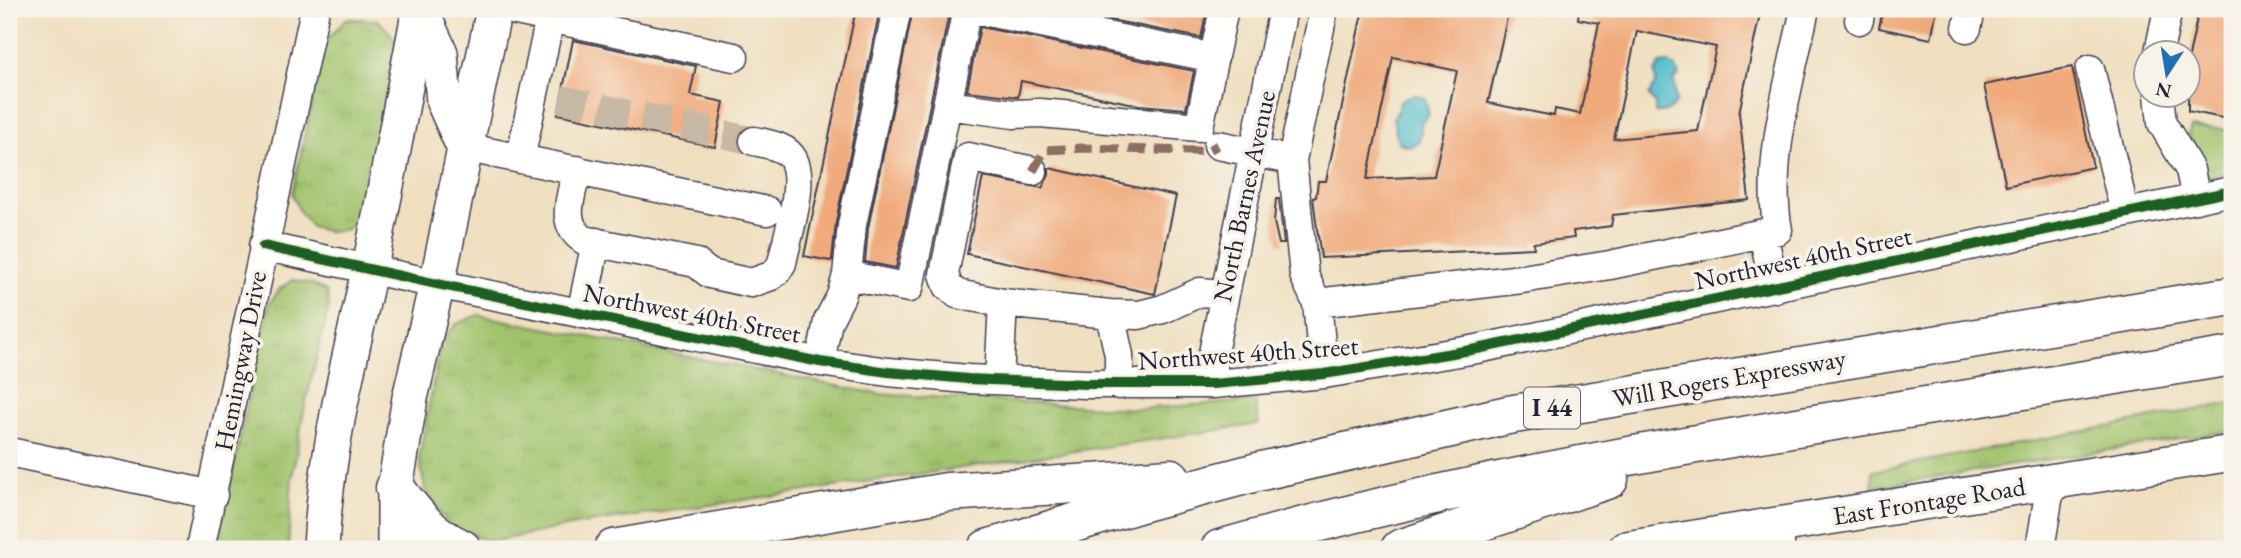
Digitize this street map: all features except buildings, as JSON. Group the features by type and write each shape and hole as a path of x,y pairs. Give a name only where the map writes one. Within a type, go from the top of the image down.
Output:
{"highway":[{"name":"Will Rogers Expressway","path":"987,549 1144,502 1257,472 1508,415 2232,296"},
{"name":"I 44","path":"1220,549 1305,525 1519,475 2232,356"},
{"path":"1400,549 1730,438"},
{"path":"613,549 947,492 1257,472"},
{"path":"395,488 431,531 440,539 462,549"}],"main road":[{"path":"420,9 440,53 444,102 464,147"},
{"path":"321,549 325,490 340,404 420,9"},
{"path":"395,549 395,488 410,398 437,284 494,9"},
{"name":"East Frontage Road","path":"1626,549 1780,537 2051,482 2232,453"}],"street":[{"name":"Hemingway Drive","path":"200,549 315,9"},
{"path":"507,9 734,57"},
{"path":"820,362 828,321 841,296 847,275 852,225 897,9"},
{"path":"847,275 909,288 967,9"},
{"path":"973,9 1214,58"},
{"path":"947,105 1014,114 1040,113 1199,127 1224,9"},
{"name":"North Barnes Avenue","path":"1213,384 1213,353 1224,294 1283,9"},
{"path":"1324,9 1292,160 1304,275 1317,303 1324,374"},
{"path":"1317,303 1585,269 1778,230 1775,214 1777,138 1805,9"},
{"path":"2162,38 2168,9"},
{"path":"520,159 547,97 550,18"},
{"path":"2090,69 2125,213"},
{"path":"2160,108 2162,123 2190,170 2196,199"},
{"path":"577,170 568,223 575,234 584,240 696,263 709,274 751,283 777,271 782,263 799,180 793,157 778,146 754,141"},
{"path":"1218,145 1292,160"},
{"path":"464,147 767,211"},
{"path":"1033,170 968,157 944,274 948,286 957,294 1003,303 1139,315 1163,309 1200,292 1224,294"},
{"name":"Northwest 40th Street","path":"263,246 820,362 902,373 999,380 1119,385 1213,384 1324,374 1477,349 2232,191"},
{"path":"1763,234 1775,288"},
{"path":"581,314 596,242"},
{"path":"999,380 1003,303"},
{"path":"1110,314 1119,355 1119,385"},
{"path":"9,452 213,495"},
{"path":"2040,549 2051,482"}],"green space":[{"path":"346,19 378,20 391,34 400,51 364,212 348,229 330,232 312,227 300,212 292,194 325,42"},
{"path":"2191,127 2232,130 2232,172 2210,177 2203,173 2188,134"},
{"path":"292,280 312,284 327,292 329,307 305,405 292,478 288,549 216,549 269,304 280,289"},
{"path":"478,315 878,394 1137,409 1255,401 1259,424 575,525 490,542 452,528 426,494 419,458 441,342 456,324"},
{"path":"2232,403 2232,431 1872,487 1873,471"}],"water":[{"path":"1668,63 1676,67 1679,75 1674,80 1676,103 1668,111 1655,113 1655,103 1649,96 1656,83 1655,72 1660,64"},
{"path":"1416,95 1425,98 1429,115 1421,123 1421,135 1417,143 1410,146 1398,142 1393,118 1399,109 1400,101"}],"tunnel":[{"path":"560,99 754,141"}],"marked path":[{"path":"1033,171 1045,150 1083,148 1207,151 1218,145"}],"cycle path":[{"path":"263,246 820,362 888,372 968,379 1085,384 1213,384 1324,374 1477,349 2232,191"}]}
